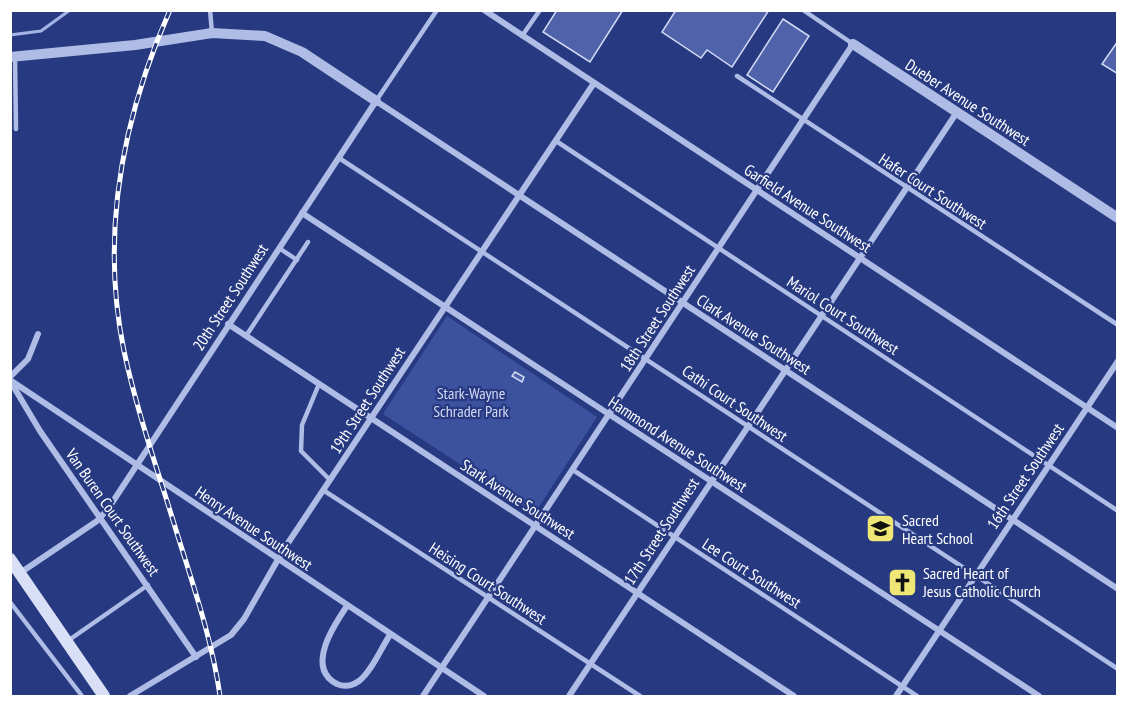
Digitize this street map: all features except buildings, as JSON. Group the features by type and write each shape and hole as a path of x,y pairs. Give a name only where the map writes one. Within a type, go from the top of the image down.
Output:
{"main road":[{"path":"10,559 104,696"}],"street":[{"name":"Garfield Avenue Southwest","path":"484,10 1118,428"},
{"path":"13,57 135,45 212,33 265,36 302,52 376,101"},
{"name":"Dueber Avenue Southwest","path":"853,44 1118,218"},
{"name":"18th Street Southwest","path":"423,696 853,44"},
{"name":"19th Street Southwest","path":"130,696 236,630 277,560 594,83"},
{"name":"20th Street Southwest","path":"20,573 101,518 376,101"},
{"name":"Clark Avenue Southwest","path":"376,101 1118,590"},
{"name":"17th Street Southwest","path":"569,696 957,112"},
{"name":"Hammond Avenue Southwest","path":"302,213 1039,696"},
{"name":"Stark Avenue Southwest","path":"228,324 794,696"},
{"path":"10,380 31,355 38,334"},
{"name":"16th Street Southwest","path":"896,696 1118,361"},
{"name":"Henry Avenue Southwest","path":"10,380 484,696"},
{"name":"Van Buren Court Southwest","path":"10,380 40,431 196,657"},
{"path":"347,606 329,634 323,658 324,669 329,678 346,686 361,679 390,635"}],"lane":[{"path":"210,10 212,33"},
{"name":"20th Street Southwest","path":"376,101 437,10"},
{"name":"Dueber Avenue Southwest","path":"803,10 853,44"},
{"path":"522,36 539,11"},
{"path":"13,57 16,129"},
{"name":"Hafer Court Southwest","path":"736,76 1118,325"},
{"name":"Mariol Court Southwest","path":"555,141 1118,511"},
{"name":"Cathi Court Southwest","path":"339,158 1118,669"},
{"path":"246,336 308,242"},
{"path":"279,248 297,260"},
{"path":"319,384 302,425 301,451 330,480"},
{"name":"Lee Court Southwest","path":"573,470 917,696"},
{"name":"Heising Court Southwest","path":"323,490 640,696"},
{"path":"66,641 148,585"},
{"path":"10,602 81,696"}],"green space":[{"name":"Stark-Wayne Schrader Park","path":"447,316 597,417 535,513 383,414"}],"waterway":[{"path":"10,35 41,31 70,10"}],"railway":[{"path":"170,10 139,93 120,178 115,220 114,264 117,307 124,351 135,396 201,612 220,696"}],"place":[{"name":"Sacred Heart School","path":"881,529"},
{"name":"Sacred Heart of Jesus Catholic Church","path":"902,582"}]}
